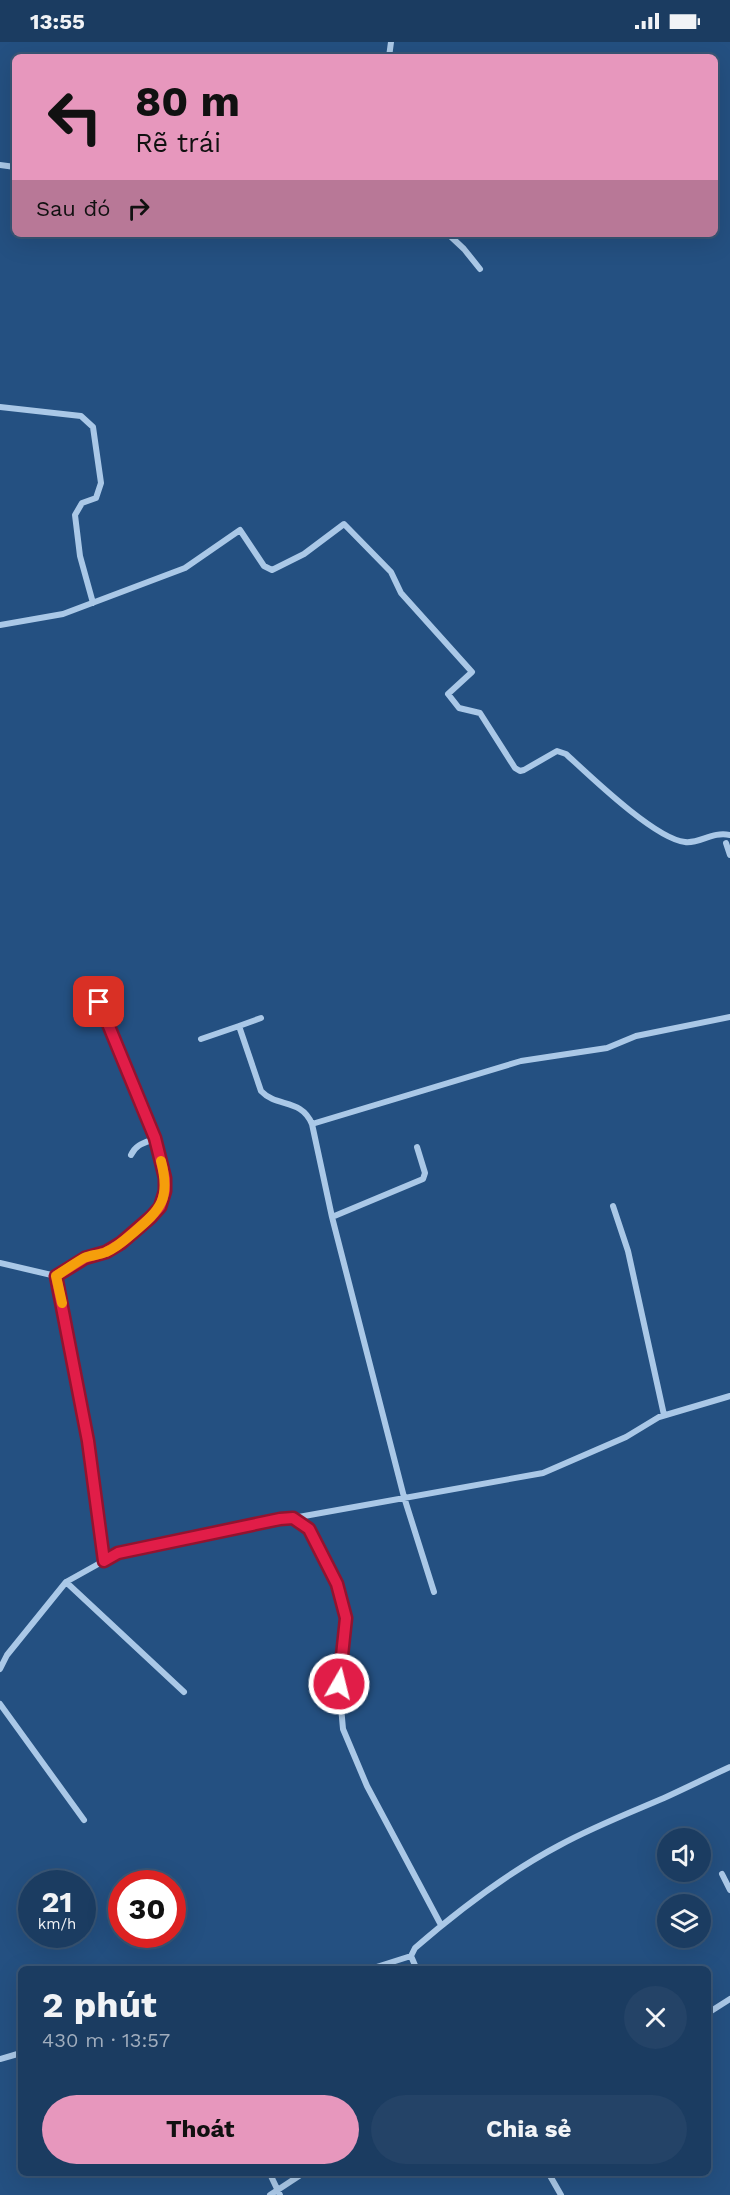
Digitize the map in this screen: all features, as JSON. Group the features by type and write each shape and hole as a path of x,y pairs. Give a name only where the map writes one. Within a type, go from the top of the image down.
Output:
{"street":[{"path":"451,237 480,269"},
{"path":"0,407 81,416 93,427 101,483 96,498 82,503 75,515 80,556 93,603"},
{"path":"0,625 63,614 185,568 240,530 264,566 272,570 304,554 344,524 391,572 401,593 472,672 448,694 459,708 480,713 515,768 520,771 524,770 557,751 566,754 640,818 672,839 687,843 713,834 730,835"},
{"path":"726,843 730,855"},
{"path":"0,1263 56,1276 85,1258 106,1252 121,1243 160,1207 165,1191 165,1178 155,1139 99,1002"},
{"path":"312,1124 521,1061 607,1048 636,1036 730,1017"},
{"path":"201,1039 261,1018"},
{"path":"239,1026 261,1091 266,1096 303,1110 312,1124 332,1216 404,1497 434,1592"},
{"path":"131,1155 140,1144 155,1139"},
{"path":"332,1216 423,1179 425,1173 417,1148"},
{"path":"613,1206 628,1251 664,1415"},
{"path":"56,1276 88,1441 104,1561"},
{"path":"0,1670 7,1655 66,1582 118,1553 280,1519 543,1473 626,1437 664,1415 730,1396"},
{"path":"293,1518 309,1529 313,1536 337,1584 346,1618 339,1684 343,1729 367,1786 441,1925"},
{"path":"66,1582 184,1692"},
{"path":"0,1704 84,1820"},
{"path":"380,1966 411,1956 415,1948 484,1891 560,1845 730,1767"},
{"path":"722,1874 730,1890"},
{"path":"411,1956 415,1966"},
{"path":"711,2011 730,1999"},
{"path":"0,2059 18,2054"},
{"path":"271,2176 279,2192"},
{"path":"270,2195 279,2192 299,2176"},
{"path":"550,2176 561,2195"}],"slow traffic":[{"path":"62,1303 56,1276 85,1258 106,1252 121,1243 160,1207 165,1191 161,1161"}],"route":[{"path":"99,1002 155,1138 165,1178 165,1191 160,1207 151,1217 121,1243 106,1252 85,1258 56,1276 88,1441 104,1561 118,1553 293,1518 309,1529 337,1584 346,1618 339,1684"}]}
